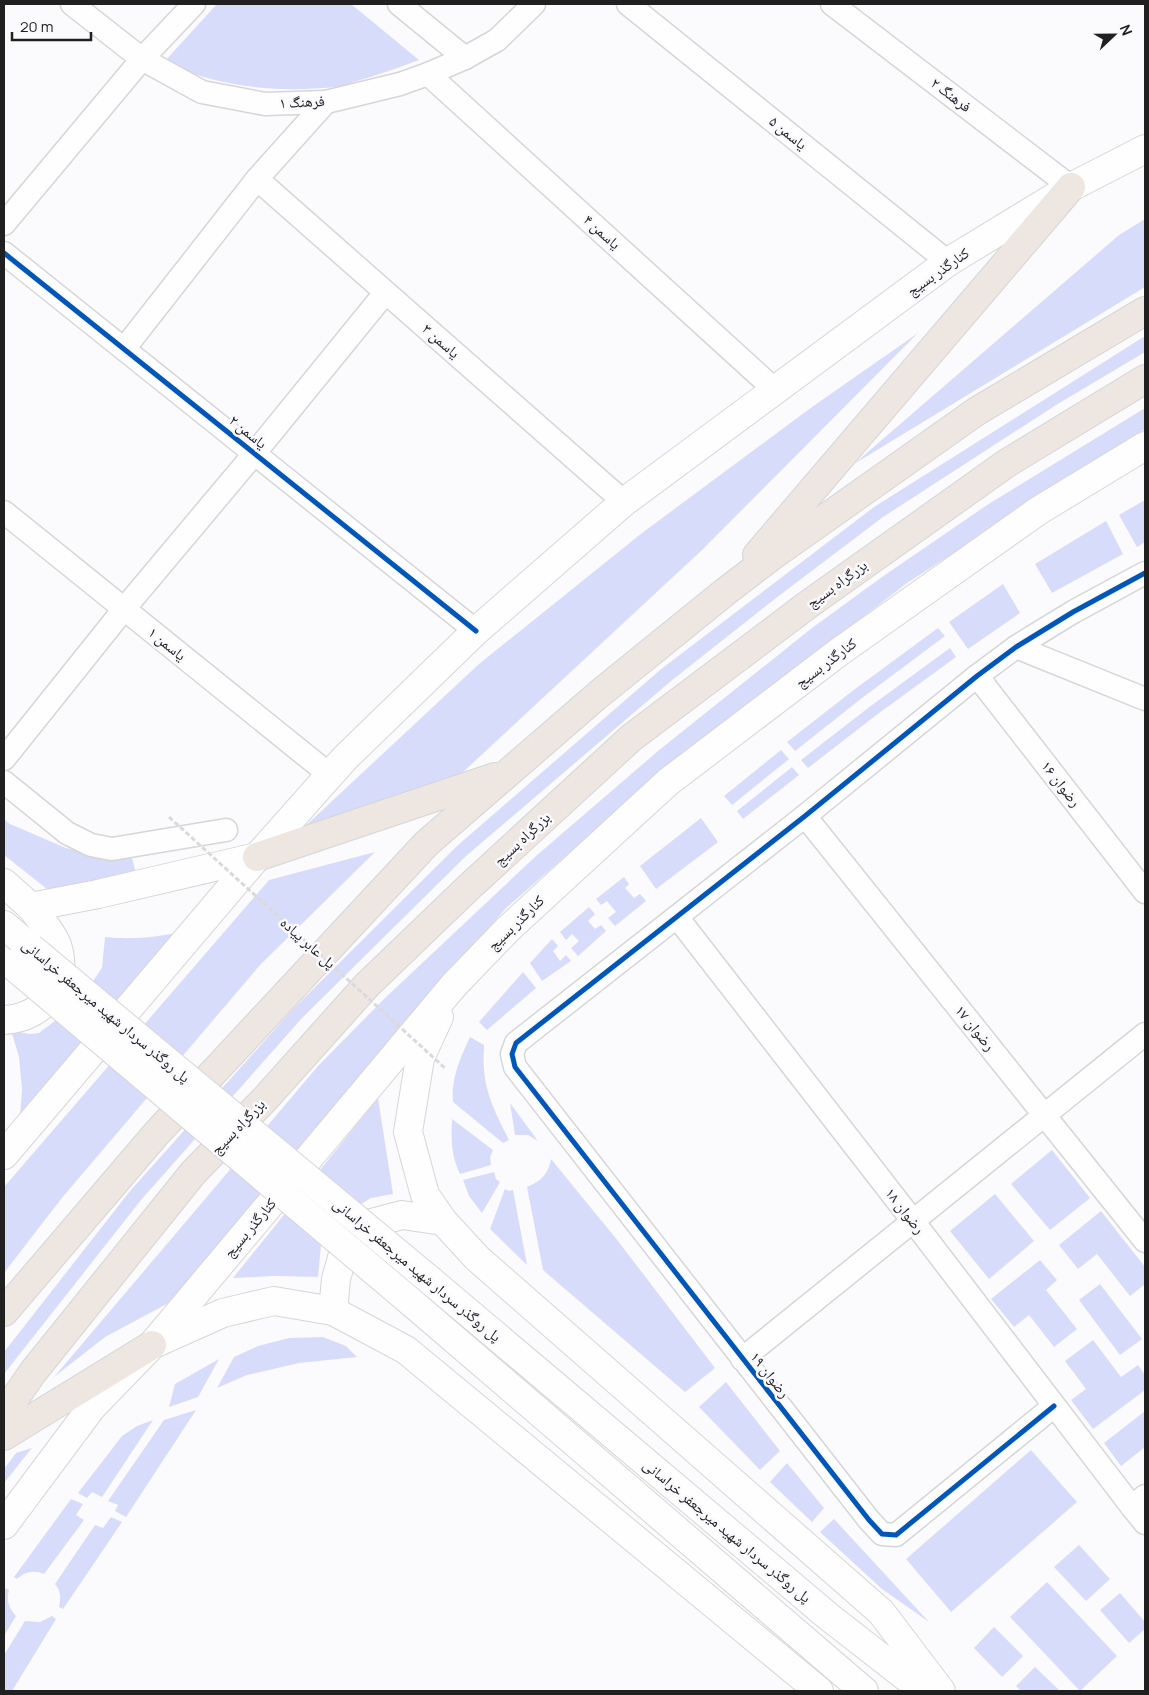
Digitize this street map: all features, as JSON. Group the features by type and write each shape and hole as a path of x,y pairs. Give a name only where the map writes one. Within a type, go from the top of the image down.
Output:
{"highway":[{"path":"725,592 1071,187"},
{"path":"4,1312 156,1134 427,843 598,694 772,556 977,411 1145,311"},
{"name":"بزرگراه بسیج","path":"4,1414 33,1372 193,1173 264,1100 367,985 468,888 631,738 806,606 1007,463 1145,379"},
{"path":"257,857 508,772"},
{"path":"4,1436 152,1345"}],"main road":[{"name":"کنارگذر بسیج","path":"4,1155 257,857 345,758 476,631 624,502 948,262 1071,187 1145,149"},
{"name":"کنارگذر بسیج","path":"4,1525 92,1408 152,1345 454,985 508,929 668,782 839,652 1030,516 1145,446"},
{"path":"31,907 98,894 257,857"},
{"path":"4,884 31,907 56,944 61,963 58,982 49,999 35,1012 18,1020 4,1020"},
{"name":"پل روگذر سردار شهید میرجعفر خراسانی","path":"4,925 15,957 411,1302 864,1691"},
{"name":"پل روگذر سردار شهید میرجعفر خراسانی","path":"15,957 431,1281 829,1617 924,1691"},
{"path":"454,985 420,1058 408,1132 425,1195 443,1221 478,1258 881,1612 941,1691"},
{"path":"333,1311 336,1280 345,1247 364,1225 402,1215 443,1221"},
{"path":"152,1345 223,1313 274,1301 333,1311 406,1350 819,1691"}],"street":[{"name":"فرهنگ ۱","path":"72,4 142,59 202,92 265,104 326,102 400,84 428,74 465,58 497,40 534,4"},
{"path":"4,224 142,59 194,4"},
{"path":"400,4 465,58"},
{"name":"یاسمن ۵","path":"628,4 948,262"},
{"name":"فرهنگ ۲","path":"832,4 1071,187"},
{"name":"یاسمن ۴","path":"428,74 775,390"},
{"path":"124,349 257,179 326,102"},
{"name":"یاسمن ۳","path":"257,179 624,502"},
{"name":"یاسمن ۲","path":"4,253 476,631"},
{"path":"4,759 124,609 254,454 385,293"},
{"name":"یاسمن ۱","path":"4,512 330,775"},
{"path":"677,917 977,676 1016,647 1073,612 1145,573"},
{"path":"1016,647 1145,698"},
{"name":"رضوان ۱۶","path":"977,676 1145,892"},
{"path":"4,782 67,833 91,845 112,848 226,830"},
{"name":"رضوان ۱۷","path":"805,816 1145,1241"},
{"name":"رضوان ۱۹","path":"677,917 516,1043 512,1054 515,1066 742,1359 882,1534 896,1535 1054,1406"},
{"name":"رضوان ۱۸","path":"677,917 1054,1406 1141,1509"},
{"path":"742,1359 1145,1034"}],"shaded area":[{"path":"217,4 351,4 419,60 340,86 313,89 248,86 205,77 164,62"},
{"path":"1145,219 1145,287 854,464 1119,235"},
{"path":"918,333 702,550 461,774 300,831 479,664 642,533 812,407"},
{"path":"1145,336 1145,352 1056,405 883,517 776,598 671,681 466,856 302,1018 141,1200 4,1374 4,1352 130,1191 292,1010 457,846 660,670 874,507"},
{"path":"1145,408 1145,429 907,583 674,762 506,908 365,1069 176,1299 105,1337 54,1377 318,1066 385,998 536,856 658,751 812,628 987,505"},
{"path":"1145,500 1145,542 1137,547 1119,515"},
{"path":"1106,521 1123,554 1052,593 1035,564"},
{"path":"1003,584 1020,613 968,649 949,622"},
{"path":"938,628 945,636 795,751 787,742 855,689"},
{"path":"950,648 956,657 808,768 801,760 868,708"},
{"path":"781,750 789,759 732,805 724,796"},
{"path":"792,767 799,775 743,819 737,811"},
{"path":"701,818 718,842 656,889 640,866"},
{"path":"4,819 10,824 66,848 89,853 131,854 137,877 78,891 47,889 4,855"},
{"path":"375,852 260,965 61,1199 4,1273 4,1187 269,880"},
{"path":"624,877 629,884 625,888 634,898 640,894 646,901 615,926 608,918 616,912 607,901 601,905 596,899"},
{"path":"589,907 595,914 588,921 595,929 601,925 606,931 578,956 571,948 579,941 572,934 566,940 560,932"},
{"path":"182,932 20,1117 22,1089 19,1057 11,1030 29,1034 39,1033 76,1005 102,968 105,937 144,938"},
{"path":"552,939 558,946 553,951 560,961 566,955 571,961 542,981 530,963"},
{"path":"523,972 536,988 487,1030 479,1022"},
{"path":"470,1037 484,1045 487,1088 509,1140 503,1143 453,1102 455,1077"},
{"path":"378,1098 393,1194 371,1198 336,1219 321,1245 318,1277 275,1276 233,1278"},
{"path":"510,1103 538,1141 528,1135 515,1135"},
{"path":"452,1119 493,1150 490,1157 491,1165 460,1174 452,1147"},
{"path":"1052,1150 1090,1198 1050,1230 1011,1184"},
{"path":"551,1159 618,1241 715,1368 685,1392 543,1270 527,1187 543,1177"},
{"path":"494,1172 496,1179 500,1182 482,1213 469,1196 463,1180"},
{"path":"505,1189 513,1190 527,1265 490,1229"},
{"path":"995,1194 1034,1241 989,1279 950,1231"},
{"path":"1101,1211 1145,1267 1145,1284 1130,1296 1097,1254 1078,1269 1059,1245"},
{"path":"1040,1260 1057,1280 1046,1290 1077,1329 1054,1347 1029,1315 1014,1327 991,1299"},
{"path":"1100,1284 1142,1339 1120,1355 1079,1300"},
{"path":"323,1337 346,1346 357,1357 299,1363 247,1375 217,1388 234,1357 258,1346 289,1338"},
{"path":"1093,1340 1121,1377 1138,1365 1145,1375 1145,1390 1093,1429 1071,1400 1086,1389 1065,1361"},
{"path":"219,1359 198,1397 169,1407 175,1384"},
{"path":"726,1382 780,1451 760,1470 699,1407"},
{"path":"196,1410 126,1517 115,1511 118,1505 108,1501 164,1420"},
{"path":"1145,1411 1145,1447 1121,1466 1104,1443"},
{"path":"153,1420 102,1497 92,1492 87,1498 78,1493 122,1436 137,1426"},
{"path":"32,1448 4,1483 4,1469 16,1453"},
{"path":"1031,1450 1077,1502 951,1612 906,1559"},
{"path":"787,1463 824,1508 812,1522 770,1482"},
{"path":"71,1499 83,1504 76,1515 84,1520 44,1574 30,1572 17,1579 14,1577"},
{"path":"111,1517 122,1522 63,1609 59,1607 60,1595 55,1584 95,1525 103,1528"},
{"path":"834,1519 929,1622 882,1589 820,1532"},
{"path":"1079,1545 1110,1579 1086,1601 1054,1567"},
{"path":"1047,1582 1117,1656 1080,1691 1010,1617"},
{"path":"6,1588 9,1590 9,1604 16,1616 4,1636 4,1592"},
{"path":"1120,1593 1145,1622 1145,1629 1129,1643 1100,1610"},
{"path":"52,1616 56,1619 12,1691 4,1691 4,1655 25,1621 40,1622"},
{"path":"994,1627 1023,1656 1002,1677 974,1648"},
{"path":"1035,1667 1060,1691 1021,1691 1016,1686"}],"cycle path":[{"path":"4,253 476,631"},
{"path":"1054,1406 896,1535 882,1534 869,1520 515,1067 512,1054 516,1043 805,816 977,676 1016,647 1073,612 1145,573"}]}
